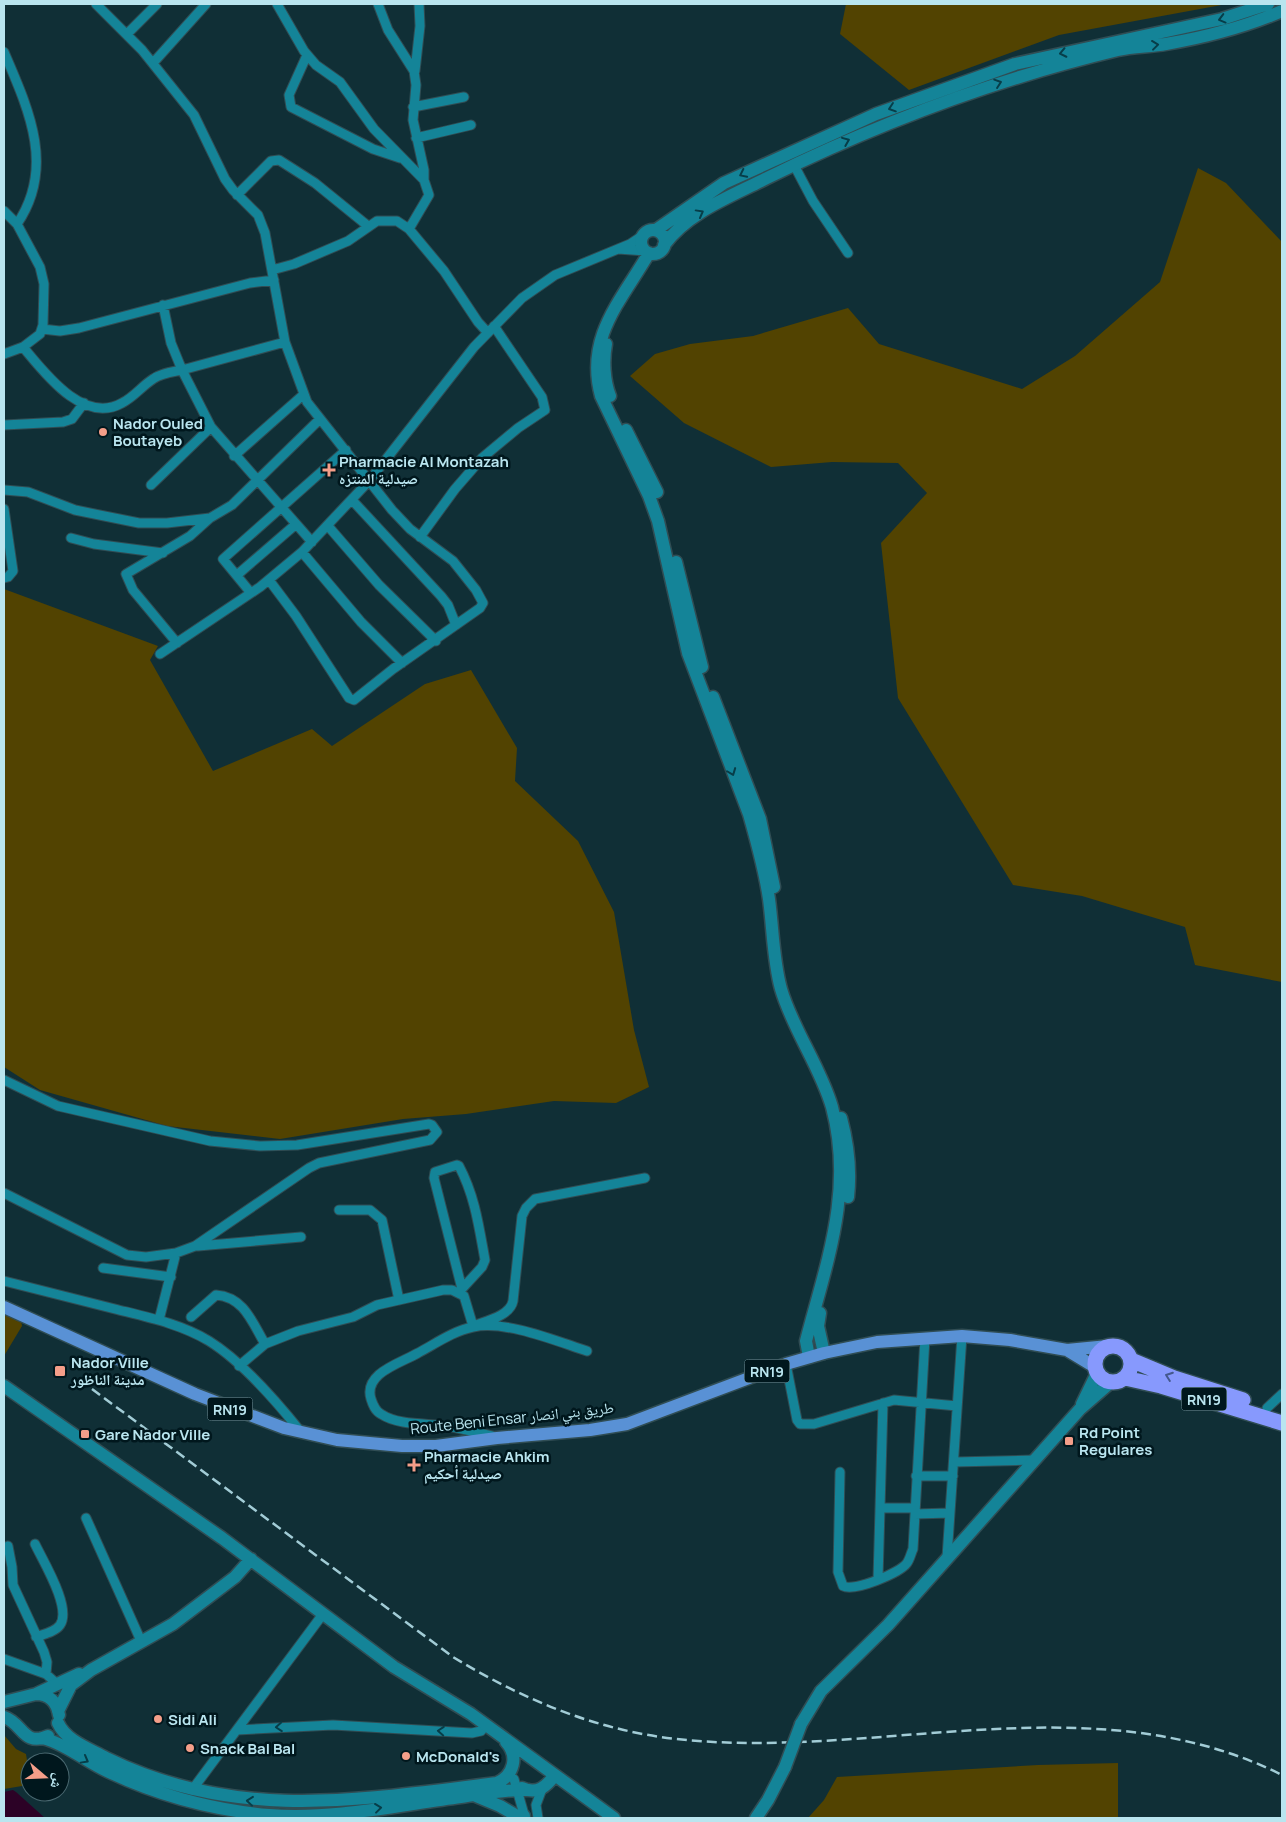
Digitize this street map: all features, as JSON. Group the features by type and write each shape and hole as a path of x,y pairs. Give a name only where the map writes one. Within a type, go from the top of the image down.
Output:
{"highway":[{"name":"RN19","path":"1108,1346 1120,1346 1131,1360 1174,1378 1282,1413"},
{"path":"1096,1370 1098,1354 1108,1346"},
{"path":"1118,1380 1129,1373 1131,1360"},
{"name":"RN19","path":"1096,1370 1106,1380 1161,1386 1282,1423"}],"main road":[{"name":"Route Beni Ensar طريق بني انصار","path":"4,1307 194,1394 302,1433 368,1444 402,1446 436,1446 497,1438 590,1430 627,1424 786,1364 824,1352 877,1342 962,1336 1010,1340 1067,1350 1108,1346"},
{"name":"Route Beni Ensar طريق بني انصار","path":"1067,1350 1096,1370"}],"street":[{"path":"96,4 127,34 194,115 214,159 237,194 258,215 262,223 272,270 285,342 303,395 402,521 453,561 482,600 480,608 436,641 402,663 358,699 351,700 269,580"},
{"path":"127,34 157,4"},
{"path":"153,64 206,4"},
{"path":"277,4 307,55 316,65 340,82 374,129 424,180"},
{"path":"378,4 388,30 414,71"},
{"path":"409,229 428,195 413,120 416,85 414,71 420,32 419,4"},
{"path":"618,249 654,250 689,219 833,146 1015,64 1222,19 1268,4"},
{"path":"656,230 724,183 822,136 876,114 920,106 1120,49 1165,44 1218,33 1282,11"},
{"path":"4,52 29,111 35,138 32,192 28,208 17,224"},
{"path":"307,55 289,95 291,107 373,149 402,159"},
{"path":"414,106 464,97"},
{"path":"416,138 471,125"},
{"path":"237,194 271,161 279,160 315,183 368,226"},
{"path":"794,165 813,201 848,253"},
{"path":"4,211 17,224 42,274 44,284 42,329 40,334 23,347 4,354"},
{"path":"272,270 294,264 348,241 377,221 392,220 404,224 444,271 478,322 490,329 542,397 546,410 518,428 482,458 455,488 420,537"},
{"path":"160,654 251,593 302,552 369,481 490,329 544,281 574,265 618,249 642,236 648,230 656,230 662,234 654,250 622,295 604,331 596,362 597,381 601,396 649,496 658,521 688,653 749,814 769,899 773,942 781,988 832,1108 840,1160 841,1194 838,1218 814,1327 806,1341 809,1357"},
{"path":"642,236 641,244 654,250"},
{"path":"42,329 60,331 250,283 274,280"},
{"path":"163,305 171,343 182,370 211,427 234,456 312,542"},
{"path":"23,347 64,392 84,403 112,407 131,398 154,378 285,342"},
{"path":"234,456 303,395"},
{"path":"4,425 63,422 72,419 84,403"},
{"path":"177,643 126,577 130,571 190,536 210,518 227,509 320,419"},
{"path":"151,485 211,427"},
{"path":"251,593 223,559 346,450"},
{"path":"4,490 28,492 75,510 139,523 167,523 210,518"},
{"path":"352,500 442,596 456,625"},
{"path":"4,509 13,571 8,577 4,578"},
{"path":"237,575 295,525"},
{"path":"328,526 379,585 436,641"},
{"path":"71,538 94,544 163,553"},
{"path":"302,552 355,615 402,663"},
{"path":"4,1080 41,1100 58,1106 203,1140 260,1146 297,1145 429,1124 436,1132 430,1140 332,1160 309,1168 195,1246 176,1253 146,1257 127,1255 4,1193"},
{"path":"461,1291 485,1260 475,1205 460,1166 456,1166 435,1172 434,1178 461,1291 467,1302 473,1326"},
{"path":"497,1438 449,1426 392,1420 378,1412 370,1395 371,1384 388,1368 451,1335 506,1312 512,1307 522,1216 526,1208 535,1199 645,1178"},
{"path":"339,1210 370,1210 382,1220 399,1300"},
{"path":"195,1246 301,1237"},
{"path":"159,1320 176,1253"},
{"path":"103,1268 171,1277"},
{"path":"4,1281 159,1320 208,1340 223,1350 283,1409 302,1433"},
{"path":"239,1366 265,1344 314,1326 353,1317 377,1305 443,1290 461,1291"},
{"path":"191,1317 216,1295 227,1296 237,1300 265,1344"},
{"path":"473,1326 501,1327 542,1336 587,1351"},
{"path":"814,1327 824,1352"},
{"path":"947,1557 962,1336"},
{"path":"840,1472 839,1581 847,1588 856,1587 878,1579 907,1563 913,1548 924,1338"},
{"path":"786,1364 797,1420 800,1424 814,1424 894,1400 957,1406"},
{"path":"1080,1409 1096,1370"},
{"path":"756,1818 768,1800 785,1767 801,1724 822,1691 888,1625 1080,1409 1118,1380"},
{"path":"4,1386 251,1559 394,1667 498,1733 614,1818"},
{"path":"1266,1408 1282,1394"},
{"path":"878,1579 883,1402"},
{"path":"954,1462 1033,1460"},
{"path":"916,1476 953,1476"},
{"path":"880,1508 950,1513"},
{"path":"86,1518 141,1641"},
{"path":"35,1544 61,1600 63,1617 56,1629 36,1637"},
{"path":"8,1546 13,1571 13,1585 47,1662 46,1674"},
{"path":"42,1738 49,1735 71,1684 91,1670 173,1624 235,1577 251,1559"},
{"path":"192,1790 323,1614"},
{"path":"4,1659 46,1674 56,1683"},
{"path":"4,1702 36,1694 56,1683 91,1670"},
{"path":"36,1694 51,1698 66,1734 116,1763 192,1790 244,1800 301,1804 520,1786 542,1789"},
{"path":"16,1725 15,1711 23,1698"},
{"path":"4,1717 27,1736 42,1738 56,1743 128,1781 161,1793 210,1806 244,1812 300,1816 332,1814 474,1796 508,1776 522,1751"},
{"path":"237,1730 333,1724 472,1733 480,1731 486,1725"},
{"path":"498,1733 512,1749 520,1786 531,1817"},
{"path":"531,1817 542,1789 555,1775"},
{"path":"474,1796 500,1806 517,1816 531,1817"}],"shaded area":[{"path":"846,4 1227,4 1059,35 909,90 840,34"},
{"path":"1198,168 1226,183 1282,242 1282,982 1195,965 1185,927 1082,896 1013,885 898,698 881,543 927,493 898,463 832,462 771,467 684,423 630,376 655,354 690,344 753,336 848,308 879,344 1022,389 1075,356 1160,282"},
{"path":"4,589 158,646 150,660 213,771 312,729 332,746 425,684 471,670 517,748 515,781 578,841 614,912 634,1030 649,1087 616,1103 554,1101 466,1114 403,1119 280,1139 167,1126 40,1090 4,1067"},
{"path":"4,1312 21,1320 22,1326 4,1356"},
{"path":"4,1735 16,1749 22,1752 20,1752 20,1786 4,1789"},
{"path":"1118,1763 1118,1818 808,1818 824,1800 837,1777 1038,1765"},
{"path":"13,1790 20,1796 20,1802 27,1802 45,1818 4,1818 4,1792"}],"railway":[{"path":"92,1389 453,1657 533,1699 588,1720 646,1735 676,1739 752,1743 829,1741 983,1730 1060,1728 1135,1732 1210,1747 1282,1775"}],"place":[{"name":"Nador Ouled Boutayeb","path":"103,432"},
{"name":"Pharmacie Al Montazah صيدلية المنتزه","path":"329,470"},
{"name":"Nador Ville مدينة الناظور","path":"60,1371"},
{"name":"Gare Nador Ville","path":"85,1434"},
{"name":"Rd Point Regulares","path":"1069,1441"},
{"name":"Pharmacie Ahkim صيدلية أحكيم","path":"414,1465"},
{"name":"Sidi Ali","path":"158,1719"},
{"name":"Snack Bal Bal","path":"190,1748"},
{"name":"McDonald's","path":"406,1756"}]}
